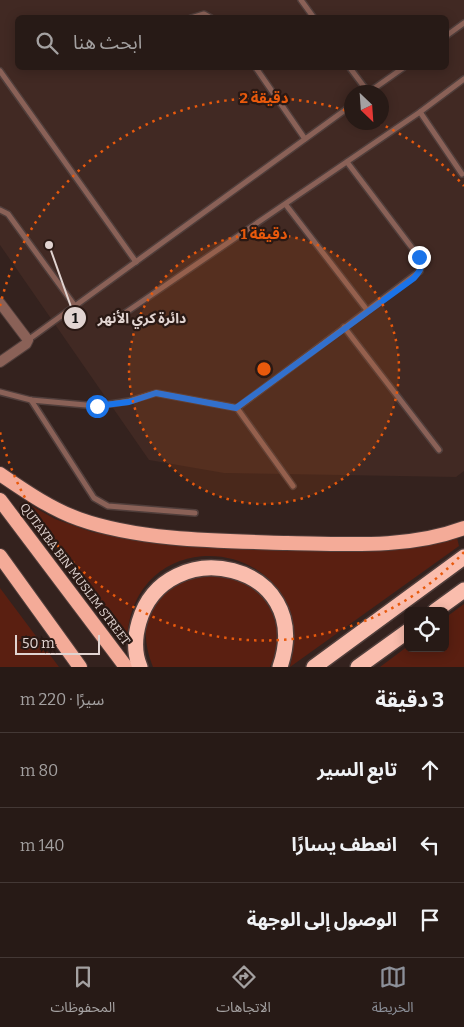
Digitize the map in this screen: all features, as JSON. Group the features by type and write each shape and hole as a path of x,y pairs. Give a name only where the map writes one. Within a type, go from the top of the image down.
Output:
{"highway":[{"path":"0,474 47,504 79,519 116,529 182,538 244,542 363,544 414,540 464,528"},
{"name":"QUTAYBA BIN MUSLIM STREET","path":"0,500 126,667"},
{"path":"0,556 80,667"},
{"path":"314,667 464,557"},
{"path":"140,667 136,646 138,628 142,612 158,590 179,576 214,566 248,574 266,587 277,604 284,621 287,640 280,667"},
{"path":"441,607 464,590"},
{"path":"358,667 404,634"}],"street":[{"path":"0,303 28,340 26,344 0,362"}],"lane":[{"path":"301,0 312,15"},
{"path":"449,34 464,23"},
{"path":"257,70 305,139"},
{"path":"352,70 363,85"},
{"path":"378,85 400,70"},
{"path":"0,71 136,262"},
{"path":"122,315 286,205 420,112 464,79"},
{"path":"28,340 344,111"},
{"path":"420,112 462,174"},
{"path":"236,408 367,310 414,278 420,271 422,264 419,257 347,162"},
{"path":"286,205 367,310"},
{"path":"0,210 8,214 75,306"},
{"path":"344,327 439,450"},
{"path":"0,392 31,400 97,406 129,402 156,393 236,408 293,486"},
{"path":"31,400 94,498 108,506 195,513"}],"shaded area":[{"path":"0,0 464,0 464,471 456,477 224,473 149,460 0,245"},
{"path":"32,506 55,519 92,532 155,543 280,550 457,538 459,546 290,667 292,623 278,590 253,567 222,557 189,558 159,573 137,600 127,641"},
{"path":"216,573 246,582 254,587 267,602 275,620 278,640 270,667 153,667 146,643 146,631 147,620 156,600 164,591 179,581 195,576"},
{"path":"0,588 59,667 0,667"},
{"path":"464,604 464,667 380,667 404,649 404,652 449,652 449,615"}],"place":[{"name":"دائرة كري الأنهر","path":"49,245"}],"route":[{"path":"97,406 129,402 156,393 236,408 367,310 414,278 420,271 422,264 419,257"}]}
